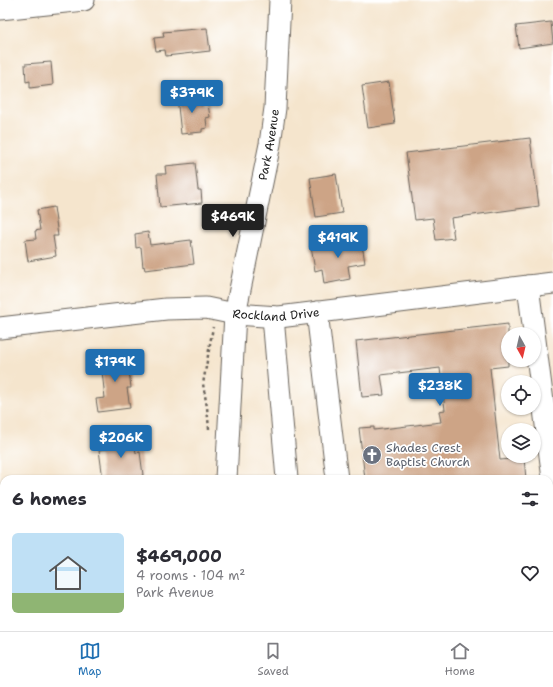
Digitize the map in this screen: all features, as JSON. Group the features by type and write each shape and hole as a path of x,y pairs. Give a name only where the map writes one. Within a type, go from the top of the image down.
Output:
{"street":[{"path":"0,9 84,0"},
{"name":"Park Avenue","path":"226,475 235,314 270,144 276,92 280,0"},
{"name":"Rockland Drive","path":"0,328 166,309 206,308 235,314 273,317 553,283"},
{"path":"528,286 551,448 553,475"},
{"path":"317,312 337,475"},
{"path":"273,317 287,475"}],"building":[{"path":"551,22 553,43 519,48 516,26"},
{"path":"207,28 210,51 166,56 165,50 156,51 154,38 164,37 163,32"},
{"path":"51,62 53,85 30,88 30,81 26,82 25,64"},
{"path":"389,82 395,124 368,128 362,86"},
{"path":"200,94 201,105 208,104 210,117 206,118 207,128 202,129 202,132 181,134 177,97"},
{"path":"530,138 539,206 451,218 454,238 436,240 433,218 415,220 406,153"},
{"path":"195,163 198,190 201,190 202,203 160,207 157,174 166,174 165,166"},
{"path":"336,174 342,213 316,217 310,178"},
{"path":"54,207 58,236 53,236 56,256 28,261 25,240 36,239 35,231 40,230 37,210"},
{"path":"148,232 150,245 191,240 194,264 145,270 144,266 143,267 141,247 136,248 135,234"},
{"path":"361,238 365,263 348,266 350,279 324,284 322,269 315,271 311,246"},
{"path":"508,324 508,327 501,327 501,367 490,368 500,460 501,463 524,463 526,475 365,475 359,428 374,427 374,430 441,422 439,411 445,410 440,368 381,375 384,395 362,397 356,341"},
{"path":"123,352 124,362 128,362 131,388 127,388 130,408 98,412 96,399 105,398 100,354"},
{"path":"133,434 136,453 140,452 143,475 102,475 99,450 108,449 106,438"}],"place":[{"name":"Shades Crest Baptist Church","path":"372,455"}]}
